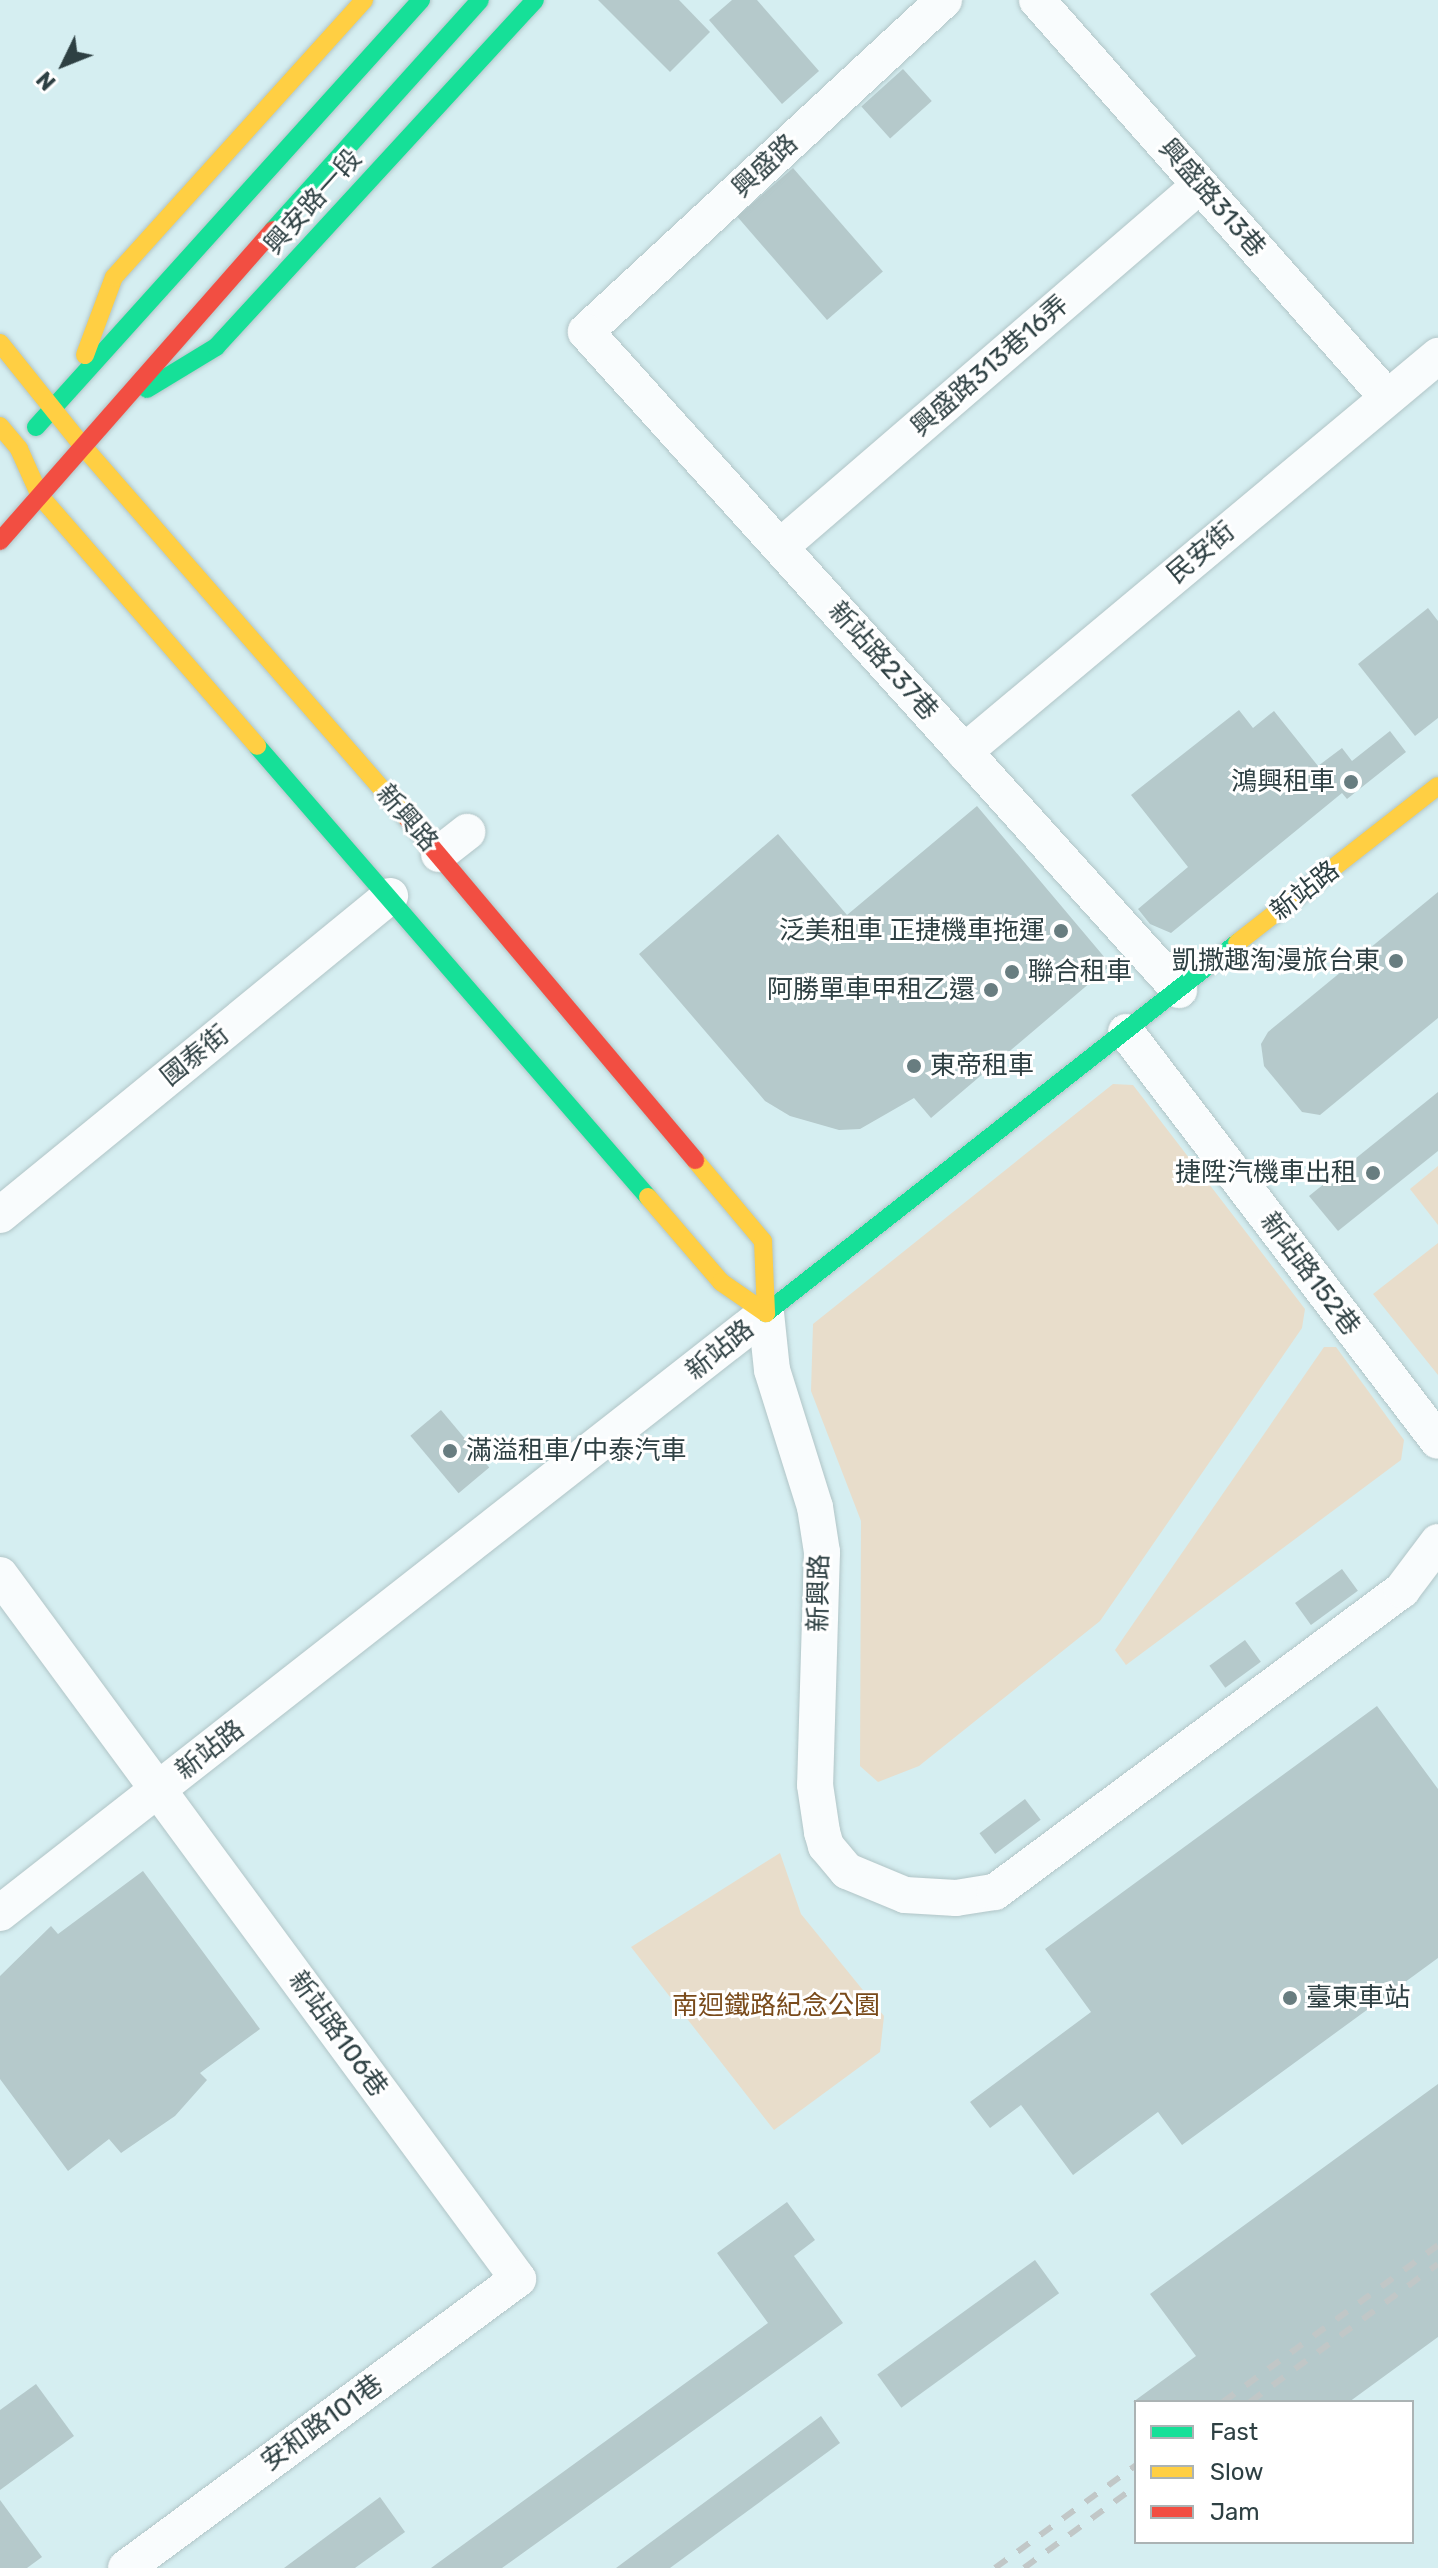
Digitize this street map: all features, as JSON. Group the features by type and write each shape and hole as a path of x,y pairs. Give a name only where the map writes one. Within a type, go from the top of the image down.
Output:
{"street":[{"path":"78,376 114,277 364,0"},
{"path":"6,468 53,403 421,0"},
{"name":"興安路一段","path":"0,541 108,413 480,0"},
{"name":"興安路一段","path":"108,413 216,347 535,0"},
{"name":"興盛路","path":"586,332 944,0"},
{"name":"興盛路313巷","path":"1037,0 1387,397"},
{"name":"興盛路313巷16弄","path":"780,547 1200,185"},
{"name":"新站路237巷","path":"586,332 1179,990"},
{"name":"新興路","path":"0,343 53,403 81,444 439,854 763,1241 772,1370 815,1507 822,1552 815,1785 826,1846 847,1871 905,1895 956,1898 995,1892 1402,1590 1438,1542"},
{"name":"民安街","path":"964,752 1438,356"},
{"path":"78,376 108,413"},
{"path":"0,426 19,449 40,496 390,896 721,1282 766,1313"},
{"name":"新站路","path":"0,1913 1438,786"},
{"path":"439,854 467,832"},
{"name":"國泰街","path":"0,1215 390,896"},
{"name":"新站路152巷","path":"1126,1032 1438,1442"},
{"name":"新站路106巷","path":"0,1575 518,2279"},
{"name":"安和路101巷","path":"126,2568 518,2279"}],"green space":[{"path":"1113,1084 1133,1085 1305,1309 1302,1328 1100,1621 919,1766 878,1782 860,1766 861,1521 811,1391 813,1324"},
{"path":"1438,1166 1438,1225 1410,1189"},
{"path":"1438,1243 1438,1375 1373,1294"},
{"path":"1324,1347 1336,1347 1404,1440 1401,1460 1126,1665 1115,1650"},
{"name":"南迴鐵路紀念公園","path":"780,1853 801,1914 884,2016 880,2052 774,2130 631,1947"}],"building":[{"path":"598,0 679,0 710,32 670,72"},
{"path":"732,0 757,0 819,71 782,104 709,20"},
{"path":"903,69 932,101 890,138 861,106"},
{"path":"793,168 883,271 827,320 737,217"},
{"path":"1428,608 1438,621 1438,718 1415,736 1358,664"},
{"path":"1239,710 1253,728 1274,711 1318,766 1342,748 1352,761 1390,731 1406,752 1347,799 1342,793 1171,933 1150,924 1138,909 1188,867 1131,795"},
{"path":"977,806 1111,965 931,1118 914,1098 860,1129 839,1130 790,1116 765,1101 639,954 778,834 847,915"},
{"name":"凱撒趣淘漫旅台東","path":"1438,892 1438,1018 1320,1115 1302,1112 1264,1066 1261,1044 1268,1032"},
{"name":"捷陞汽機車出租","path":"1438,1092 1438,1151 1338,1231 1309,1196"},
{"name":"滿溢租車/中泰汽車","path":"441,1410 489,1467 459,1493 410,1436"},
{"path":"1342,1569 1358,1591 1311,1625 1295,1603"},
{"path":"1245,1640 1261,1662 1225,1688 1209,1666"},
{"path":"1377,1706 1438,1789 1438,1958 1182,2145 1158,2112 1073,2175 1021,2105 990,2128 970,2102 1091,2012 1045,1949"},
{"path":"1025,1799 1041,1820 995,1854 979,1833"},
{"path":"143,1871 260,2029 200,2073 207,2080 175,2116 121,2153 109,2139 68,2171 0,2079 0,1976 51,1926 58,1934"},
{"path":"1438,2084 1438,2337 1352,2400 1136,2400 1196,2356 1150,2294"},
{"path":"787,2202 815,2240 794,2256 843,2323 502,2568 431,2568 768,2323 717,2253"},
{"path":"1035,2260 1059,2293 901,2408 877,2375"},
{"path":"36,2384 74,2436 0,2490 0,2410"},
{"path":"821,2416 840,2443 670,2568 616,2568"},
{"path":"380,2497 405,2532 355,2568 284,2568"},
{"path":"0,2500 42,2557 27,2568 0,2568"}],"railway":[{"path":"1226,2400 1438,2245"},
{"path":"1253,2400 1438,2264"},
{"path":"995,2568 1134,2466"},
{"path":"1024,2568 1134,2487"}],"traffic: fast":[{"path":"36,427 421,0"},
{"path":"273,230 480,0"},
{"path":"147,389 216,347 535,0"},
{"path":"257,746 648,1197"},
{"path":"766,1313 1237,943"}],"traffic: slow":[{"path":"85,355 114,277 364,0"},
{"path":"0,343 81,444 408,819"},
{"path":"0,426 19,449 40,496 257,746"},
{"path":"1237,943 1438,786"},
{"path":"695,1160 763,1241 766,1313"},
{"path":"648,1197 721,1282 766,1313"}],"traffic: jam":[{"path":"0,541 273,230"},
{"path":"408,819 695,1160"}],"place":[{"name":"鴻興租車","path":"1351,782"},
{"name":"泛美租車 正捷機車拖運","path":"1061,931"},
{"name":"凱撒趣淘漫旅台東","path":"1396,961"},
{"name":"聯合租車","path":"1012,972"},
{"name":"阿勝單車甲租乙還","path":"991,990"},
{"name":"東帝租車","path":"914,1066"},
{"name":"捷陞汽機車出租","path":"1373,1173"},
{"name":"滿溢租車/中泰汽車","path":"450,1451"},
{"name":"臺東車站","path":"1290,1998"}]}
